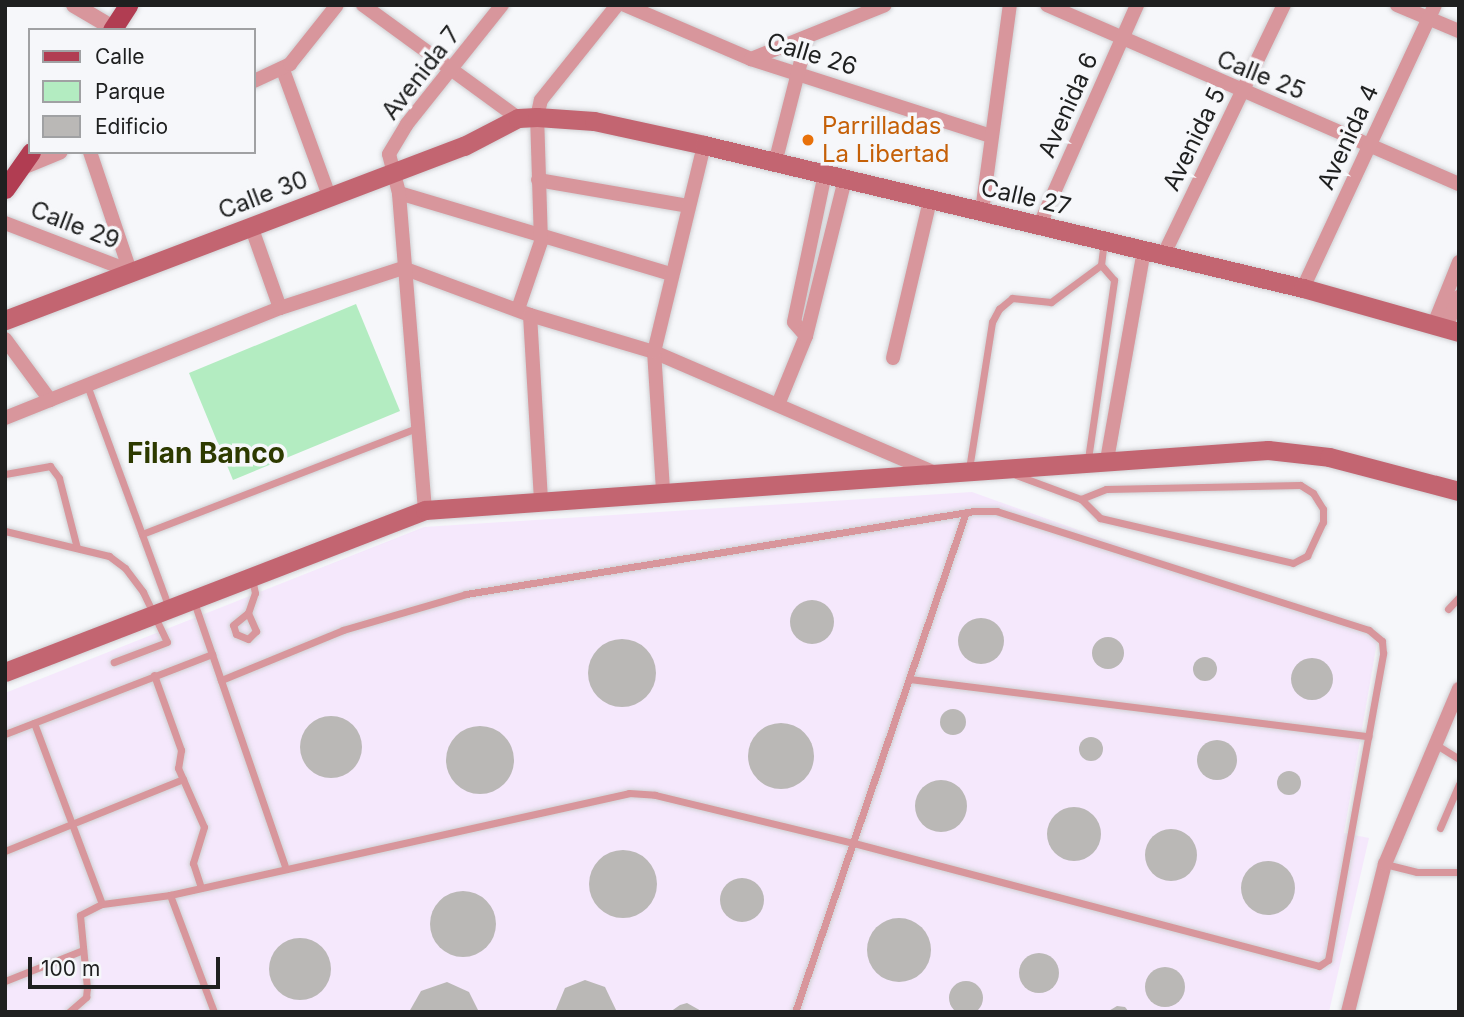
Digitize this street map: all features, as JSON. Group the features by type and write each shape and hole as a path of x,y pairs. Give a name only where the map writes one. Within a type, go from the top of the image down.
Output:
{"main road":[{"path":"113,28 128,5"},
{"name":"Calle 27","path":"528,118 594,121 704,145 1303,288 1446,328"},
{"name":"Calle 30","path":"5,320 395,173 528,118"},
{"path":"5,189 30,154"},
{"path":"5,672 192,598 252,579 425,510 663,490 1002,470 1268,450 1329,457 1459,491"}],"street":[{"path":"74,5 110,28"},
{"path":"256,80 283,70 337,5"},
{"path":"363,5 451,72 528,118"},
{"name":"Avenida 7","path":"425,510 403,268 399,193 391,148 502,5"},
{"path":"541,499 524,312 542,234 538,180 528,118 552,83 617,5"},
{"name":"Calle 26","path":"625,5 751,59 799,72 991,136"},
{"path":"751,59 885,5"},
{"path":"982,211 1010,5"},
{"name":"Calle 25","path":"1047,5 1122,41 1459,184"},
{"name":"Avenida 6","path":"1040,224 1137,5"},
{"name":"Avenida 5","path":"1098,461 1154,253 1241,92 1284,5"},
{"path":"1397,5 1432,12 1459,30"},
{"name":"Avenida 4","path":"1303,288 1432,12"},
{"path":"775,163 807,37"},
{"path":"283,70 329,196"},
{"path":"663,490 654,352 704,145"},
{"path":"20,169 56,154"},
{"name":"Calle 29","path":"91,154 130,271"},
{"path":"806,336 794,321 825,174"},
{"path":"779,402 806,336 845,179"},
{"path":"538,180 688,206"},
{"path":"399,193 671,274"},
{"path":"893,358 930,200"},
{"name":"Calle 29","path":"5,223 130,271"},
{"path":"251,226 280,308"},
{"path":"1446,328 1459,262"},
{"path":"5,418 280,308 403,268 524,312 654,352 779,402 936,474"},
{"path":"1446,328 1459,297"},
{"path":"5,340 50,400"},
{"path":"1348,1012 1385,864 1459,689"}],"lane":[{"path":"969,470 992,322 999,309 1012,298 1051,302 1101,265 1104,241"},
{"path":"1098,461 1114,280 1101,265"},
{"path":"87,385 142,534 162,610 166,644 114,662"},
{"path":"142,534 417,428"},
{"path":"5,474 45,464 54,469 78,548"},
{"path":"1002,470 1081,499 1100,518 1293,563 1307,556 1323,522 1323,509 1313,493 1300,485 1107,489 1081,499"},
{"path":"69,1012 86,997 80,915 102,904 170,895 285,866 629,793 655,795 850,842 1319,966 1328,960 1383,653 1382,640 1374,632 997,511 966,512 466,594 343,630 221,680"},
{"path":"795,1012 850,842 966,512"},
{"path":"5,531 108,556 125,568 162,610"},
{"path":"248,613 255,593 252,579"},
{"path":"1448,609 1459,597"},
{"path":"192,598 285,866"},
{"path":"5,734 212,654"},
{"path":"155,675 181,750 178,768 204,827 193,863 201,887"},
{"path":"909,679 1368,736"},
{"path":"34,723 102,904"},
{"path":"1434,744 1459,759"},
{"path":"5,851 183,779"},
{"path":"1440,828 1459,784"},
{"path":"1385,864 1417,872 1459,872"},
{"path":"170,895 215,1012"},
{"path":"5,981 83,950"}],"shaded area":[{"path":"972,492 1378,637 1344,833 1369,838 1329,1012 5,1012 5,693 424,527"}],"green space":[{"path":"356,304 400,411 233,480 189,373"}],"building":[{"path":"812,600 827,607 834,622 827,637 812,644 797,637 790,622 797,607"},
{"path":"981,618 990,619 997,625 1003,632 1003,650 997,657 990,663 981,664 972,663 965,657 959,650 958,641 959,632 965,625 972,619"},
{"path":"1108,637 1119,642 1124,653 1119,664 1108,669 1097,664 1092,653 1097,642"},
{"path":"622,639 635,642 646,649 653,660 656,673 653,686 646,697 635,704 622,707 609,704 598,697 591,686 588,673 591,660 598,649 609,642"},
{"path":"1205,657 1213,661 1217,669 1213,677 1205,681 1197,677 1193,669 1197,661"},
{"path":"1312,658 1327,664 1333,679 1327,694 1312,700 1297,694 1291,679 1297,664"},
{"path":"953,709 962,713 966,722 962,731 953,735 944,731 940,722 944,713"},
{"path":"331,716 353,725 362,747 353,769 331,778 309,769 300,747 309,725"},
{"path":"775,723 787,723 799,728 809,738 814,756 812,769 799,784 787,789 775,789 763,784 753,774 748,762 748,750 753,738 763,728"},
{"path":"487,726 508,741 514,753 512,773 504,784 487,794 473,794 456,784 448,773 446,753 456,736 467,728"},
{"path":"1091,737 1099,741 1103,749 1099,757 1091,761 1083,757 1079,749 1083,741"},
{"path":"1217,740 1231,746 1237,760 1231,774 1217,780 1203,774 1197,760 1203,746"},
{"path":"1289,771 1298,774 1301,783 1298,792 1289,795 1280,792 1277,783 1280,774"},
{"path":"941,780 951,782 959,788 965,796 965,816 959,824 951,830 941,832 931,830 923,824 917,816 915,806 917,796 923,788 931,782"},
{"path":"1074,807 1093,815 1101,834 1093,853 1074,861 1055,853 1047,834 1055,815"},
{"path":"1171,829 1181,831 1189,837 1195,845 1195,865 1189,873 1181,879 1171,881 1161,879 1153,873 1147,865 1145,855 1147,845 1153,837 1161,831"},
{"path":"623,850 636,853 647,860 654,871 657,884 654,897 647,908 636,915 623,918 610,915 599,908 592,897 589,884 592,871 599,860 610,853"},
{"path":"1268,861 1287,869 1295,888 1287,907 1268,915 1249,907 1241,888 1249,869"},
{"path":"742,878 751,879 758,884 763,891 763,909 758,916 751,921 742,922 733,921 726,916 721,909 720,900 721,891 726,884 733,879"},
{"path":"463,891 476,894 486,901 493,911 496,924 493,937 486,947 476,954 463,957 450,954 440,947 433,937 430,924 433,911 440,901 450,894"},
{"path":"899,918 911,920 922,927 929,938 929,962 922,973 911,980 899,982 887,980 876,973 869,962 867,950 869,938 876,927 887,920"},
{"path":"294,938 306,938 322,947 329,957 329,981 322,991 306,1000 294,1000 283,995 274,986 269,975 269,963 274,952 283,943"},
{"path":"1039,953 1053,959 1059,973 1053,987 1039,993 1025,987 1019,973 1025,959"},
{"path":"1165,967 1179,973 1185,987 1179,1001 1165,1007 1151,1001 1145,987 1151,973"},
{"path":"585,980 605,987 617,1012 555,1012 565,988"},
{"path":"966,981 978,986 983,998 978,1010 966,1015 954,1010 949,998 954,986"},
{"path":"447,982 469,992 479,1012 409,1012 421,991"},
{"path":"687,1003 703,1012 670,1012 680,1005"},
{"path":"1117,1006 1125,1007 1129,1012 1107,1012"}],"place":[{"name":"Parrilladas La Libertad","path":"808,140"}],"district":[{"name":"Filan Banco","path":"206,453"}]}
